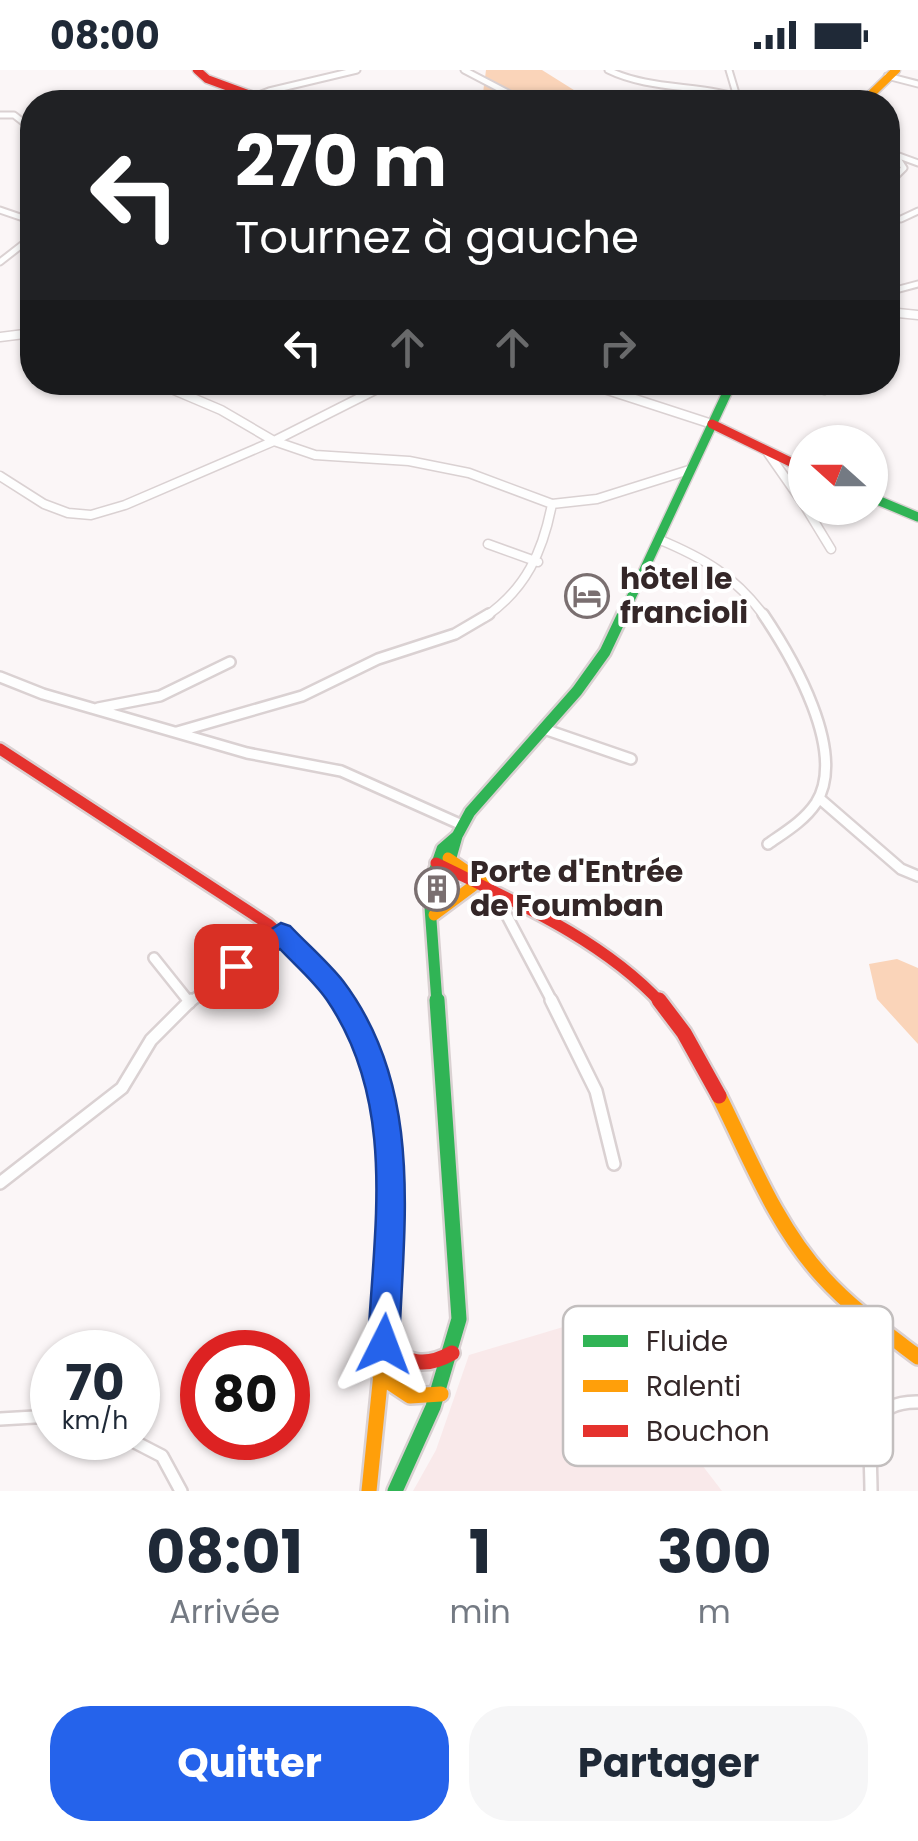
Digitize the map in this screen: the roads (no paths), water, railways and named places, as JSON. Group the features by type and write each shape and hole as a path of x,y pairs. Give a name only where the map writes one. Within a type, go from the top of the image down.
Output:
{"main road":[{"path":"197,70 228,90"},
{"path":"396,1491 441,1394 459,1319 430,931 435,889 444,861 484,794 544,729 605,652 726,395"},
{"path":"712,424 788,462"},
{"path":"888,504 918,517"},
{"path":"0,749 64,787 281,934 334,989 369,1049 381,1080 392,1157 384,1344 370,1491"},
{"path":"458,834 483,883"},
{"path":"444,861 625,971 667,1009 796,1242 836,1291 854,1306"},
{"path":"434,916 483,883"},
{"path":"430,931 435,889"},
{"path":"893,1338 918,1358"},
{"path":"384,1344 396,1358 416,1367 436,1364 452,1353"},
{"path":"380,1376 410,1396 441,1394"}],"street":[{"path":"268,90 356,70"},
{"path":"464,70 502,90"},
{"path":"608,70 626,78 690,90"},
{"path":"892,73 918,84"},
{"path":"901,219 918,211"},
{"path":"0,262 20,246"},
{"path":"0,324 4,337"},
{"path":"186,395 221,410 274,441 334,458 409,461 469,473 552,504 597,499 689,470"},
{"path":"0,476 22,494 52,507 91,515 124,505 274,441 366,395"},
{"path":"623,395 712,424"},
{"path":"768,453 788,482"},
{"path":"174,732 274,706 379,658 442,639 507,601 538,562 552,504"},
{"path":"816,525 831,548"},
{"path":"658,539 727,572 776,634 816,719 825,774 819,798 808,813 768,844"},
{"path":"488,544 538,562"},
{"path":"95,708 160,696 230,662"},
{"path":"0,677 42,694 246,753 341,772 458,834"},
{"path":"544,729 631,758"},
{"path":"819,798 902,869 918,876"},
{"path":"483,883 585,1059 610,1132 614,1164"},
{"path":"0,1183 122,1088 135,1071 140,1053 190,1003 214,981 281,934"},
{"path":"154,958 190,1003"},
{"path":"893,1403 918,1402"},
{"path":"0,1419 30,1417"},
{"path":"160,1452 167,1458 181,1491"},
{"path":"871,1466 871,1491"}],"place":[{"name":"hôtel le francioli","path":"587,596"},
{"name":"Porte d'Entrée de Foumban","path":"437,889"}]}
